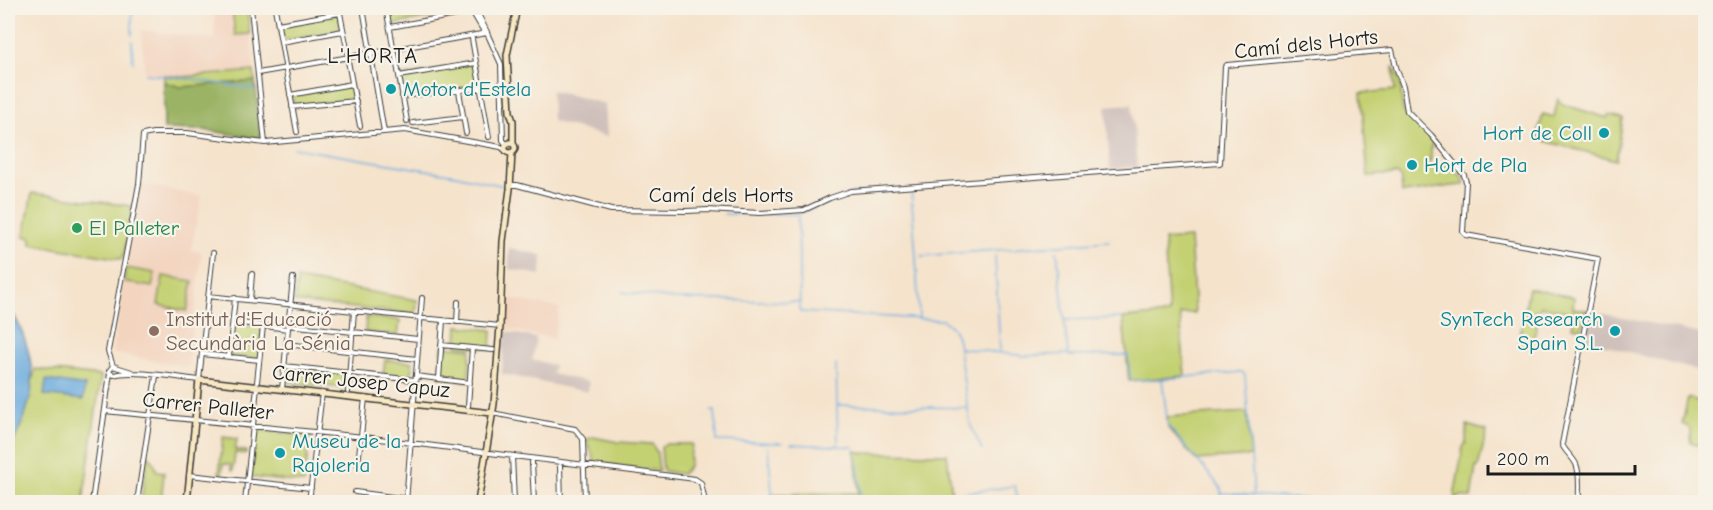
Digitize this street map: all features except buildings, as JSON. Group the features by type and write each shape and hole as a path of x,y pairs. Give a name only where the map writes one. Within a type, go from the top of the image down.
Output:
{"street":[{"path":"252,8 265,143"},
{"path":"275,8 285,65"},
{"path":"339,8 348,54"},
{"path":"363,8 384,132"},
{"path":"386,8 393,46"},
{"path":"438,8 440,18"},
{"path":"508,148 503,140 504,64 518,8"},
{"path":"390,27 440,18 472,9 504,64 510,112 508,148 510,185 503,241 500,326 492,413 478,502"},
{"path":"278,24 340,13"},
{"path":"281,42 343,31"},
{"path":"258,73 487,33"},
{"path":"472,39 489,137"},
{"path":"495,48 507,54"},
{"name":"Camí dels Horts","path":"510,185 517,184 610,210 760,213 804,210 850,191 1220,163 1227,65 1392,50 1404,87 1407,111 1431,135 1464,175 1466,182 1462,232 1466,235 1598,259 1562,444 1564,450 1576,464 1579,502"},
{"path":"394,53 407,121"},
{"path":"498,56 507,54"},
{"path":"348,61 360,126"},
{"path":"399,76 476,63"},
{"path":"286,71 297,132"},
{"path":"290,95 352,84"},
{"path":"402,96 480,88"},
{"path":"459,91 466,133"},
{"path":"292,107 356,101"},
{"path":"413,123 463,117"},
{"path":"110,373 114,375 118,369 114,366 108,351 139,184 143,135 187,133 265,143 409,130 508,148"},
{"path":"187,502 213,253"},
{"path":"250,300 252,274"},
{"path":"282,389 293,278"},
{"path":"208,296 500,326"},
{"path":"229,356 235,298"},
{"path":"407,501 422,298"},
{"path":"457,322 459,302"},
{"path":"348,392 354,311"},
{"path":"439,379 443,320"},
{"path":"233,322 418,339"},
{"path":"245,502 263,326"},
{"path":"286,344 417,359"},
{"path":"441,345 493,350"},
{"path":"468,406 472,348"},
{"path":"202,354 259,360"},
{"path":"92,502 110,369 114,366"},
{"name":"Carrer Josep Capuz","path":"114,366 135,373"},
{"path":"284,366 470,382"},
{"name":"Carrer Josep Capuz","path":"117,373 257,384 282,389 413,403 492,413 575,429 583,439 584,466"},
{"path":"137,502 156,376"},
{"path":"309,502 322,393"},
{"path":"358,465 365,398"},
{"name":"Carrer Palleter","path":"105,411 360,437 695,479 701,483 705,502"},
{"path":"512,456 514,502"},
{"path":"532,462 534,502"},
{"path":"560,466 561,502"},
{"path":"584,466 585,502"},
{"path":"189,475 311,488"},
{"path":"355,492 407,501 430,502"}],"shaded area":[{"path":"215,8 248,8 254,71 183,77 145,74 141,30 214,39"},
{"path":"551,90 605,104 607,137 552,121"},
{"path":"1132,104 1137,167 1110,169 1106,106"},
{"path":"141,184 202,196 191,250 202,252 188,367 112,353"},
{"path":"509,248 542,255 541,275 509,269"},
{"path":"508,298 560,308 554,339 506,328"},
{"path":"1590,311 1702,334 1699,371 1585,340"},
{"path":"504,331 536,338 532,360 554,365 552,374 589,382 587,392 502,374"}],"green space":[{"path":"232,8 247,8 250,34 235,35"},
{"path":"388,8 439,8 441,16 391,25"},
{"path":"339,14 341,30 282,41 279,25"},
{"path":"475,64 479,87 404,95 400,76"},
{"path":"1393,66 1400,80 1403,111 1437,144 1431,145 1429,167 1443,167 1443,162 1452,162 1455,173 1459,173 1464,180 1464,185 1402,193 1401,178 1397,174 1368,176 1361,93 1395,90"},
{"path":"254,71 261,136 257,138 204,130 164,129 164,75 183,77"},
{"path":"255,81 261,136 257,138 204,130 164,129 164,82 181,87"},
{"path":"351,85 354,100 294,106 292,95"},
{"path":"1558,99 1562,104 1607,118 1608,115 1623,118 1616,160 1545,141 1537,136 1543,114 1554,117"},
{"name":"El Palleter","path":"32,193 131,206 124,255 121,259 31,244 31,238 24,236"},
{"path":"1190,238 1195,313 1180,314 1185,376 1129,381 1123,318 1169,314 1164,240"},
{"path":"126,268 155,273 152,287 124,282"},
{"path":"163,276 193,281 187,311 158,305"},
{"path":"297,279 417,300 416,314 295,302"},
{"path":"1529,288 1574,297 1573,308 1586,310 1582,328 1572,327 1575,313 1541,306 1535,311 1539,316 1531,348 1518,345"},
{"path":"366,317 400,320 398,335 365,332"},
{"path":"234,324 262,327 259,359 230,356"},
{"path":"458,326 492,330 491,349 457,345"},
{"path":"442,346 471,349 468,381 440,378"},
{"path":"385,360 412,362 411,378 383,375"},
{"path":"288,367 344,373 343,388 286,382"},
{"path":"35,369 101,376 83,502 8,502 8,456 27,406"},
{"path":"1688,398 1705,403 1705,448 1691,442 1690,429 1682,424"},
{"path":"1247,412 1251,456 1196,460 1168,428 1167,417"},
{"path":"1467,425 1487,431 1478,467 1476,467 1471,498 1461,496 1455,499 1463,447 1466,443"},
{"path":"256,430 310,436 304,483 251,477"},
{"path":"223,437 237,439 235,450 246,451 246,454 235,453 233,471 231,465 223,464 222,474 219,474"},
{"path":"593,437 618,442 652,444 657,453 659,471 596,463 586,440"},
{"path":"666,444 692,444 689,466 682,474 663,471 661,447"},
{"path":"855,451 947,454 952,495 903,502 773,502 772,494 859,493"},
{"path":"148,455 157,471 164,472 161,502 149,500 141,502"}],"water":[{"path":"8,305 26,343 31,364 32,385 23,421 8,456"},
{"path":"46,380 85,386 83,400 44,395"}],"waterway":[{"path":"132,8 132,35"},
{"path":"132,41 133,62"},
{"path":"146,74 254,89"},
{"path":"294,148 456,175 504,186"},
{"path":"798,214 851,194 911,190 916,257"},
{"path":"724,214 798,214 800,312 942,320 955,332 959,348 1026,356 1128,355 1130,380 1162,379 1168,426 1221,488 1221,502"},
{"path":"921,256 1109,241"},
{"path":"1057,251 1068,353"},
{"path":"995,256 1000,351"},
{"path":"916,257 919,318"},
{"path":"622,292 674,299 799,302"},
{"path":"1065,320 1120,318"},
{"path":"959,349 970,424 982,450"},
{"path":"836,365 838,445"},
{"path":"1162,379 1242,372 1245,375 1254,496"},
{"path":"837,405 968,408"},
{"path":"711,411 715,411 717,441 783,443"},
{"path":"791,444 854,447"},
{"path":"768,448 773,502"},
{"path":"856,452 862,502"},
{"path":"898,502 1015,486 1018,502"},
{"path":"1221,493 1352,502"}],"place":[{"name":"Motor d'Estela","path":"391,89"},
{"name":"Hort de Coll","path":"1604,133"},
{"name":"Hort de Pla","path":"1412,165"},
{"name":"El Palleter","path":"77,228"},
{"name":"Institut d'Educació Secundària La Sénia","path":"154,331"},
{"name":"SynTech Research Spain S.L.","path":"1615,331"},
{"name":"Museu de la Rajoleria","path":"280,453"}],"district":[{"name":"L'HORTA","path":"373,55"}]}
